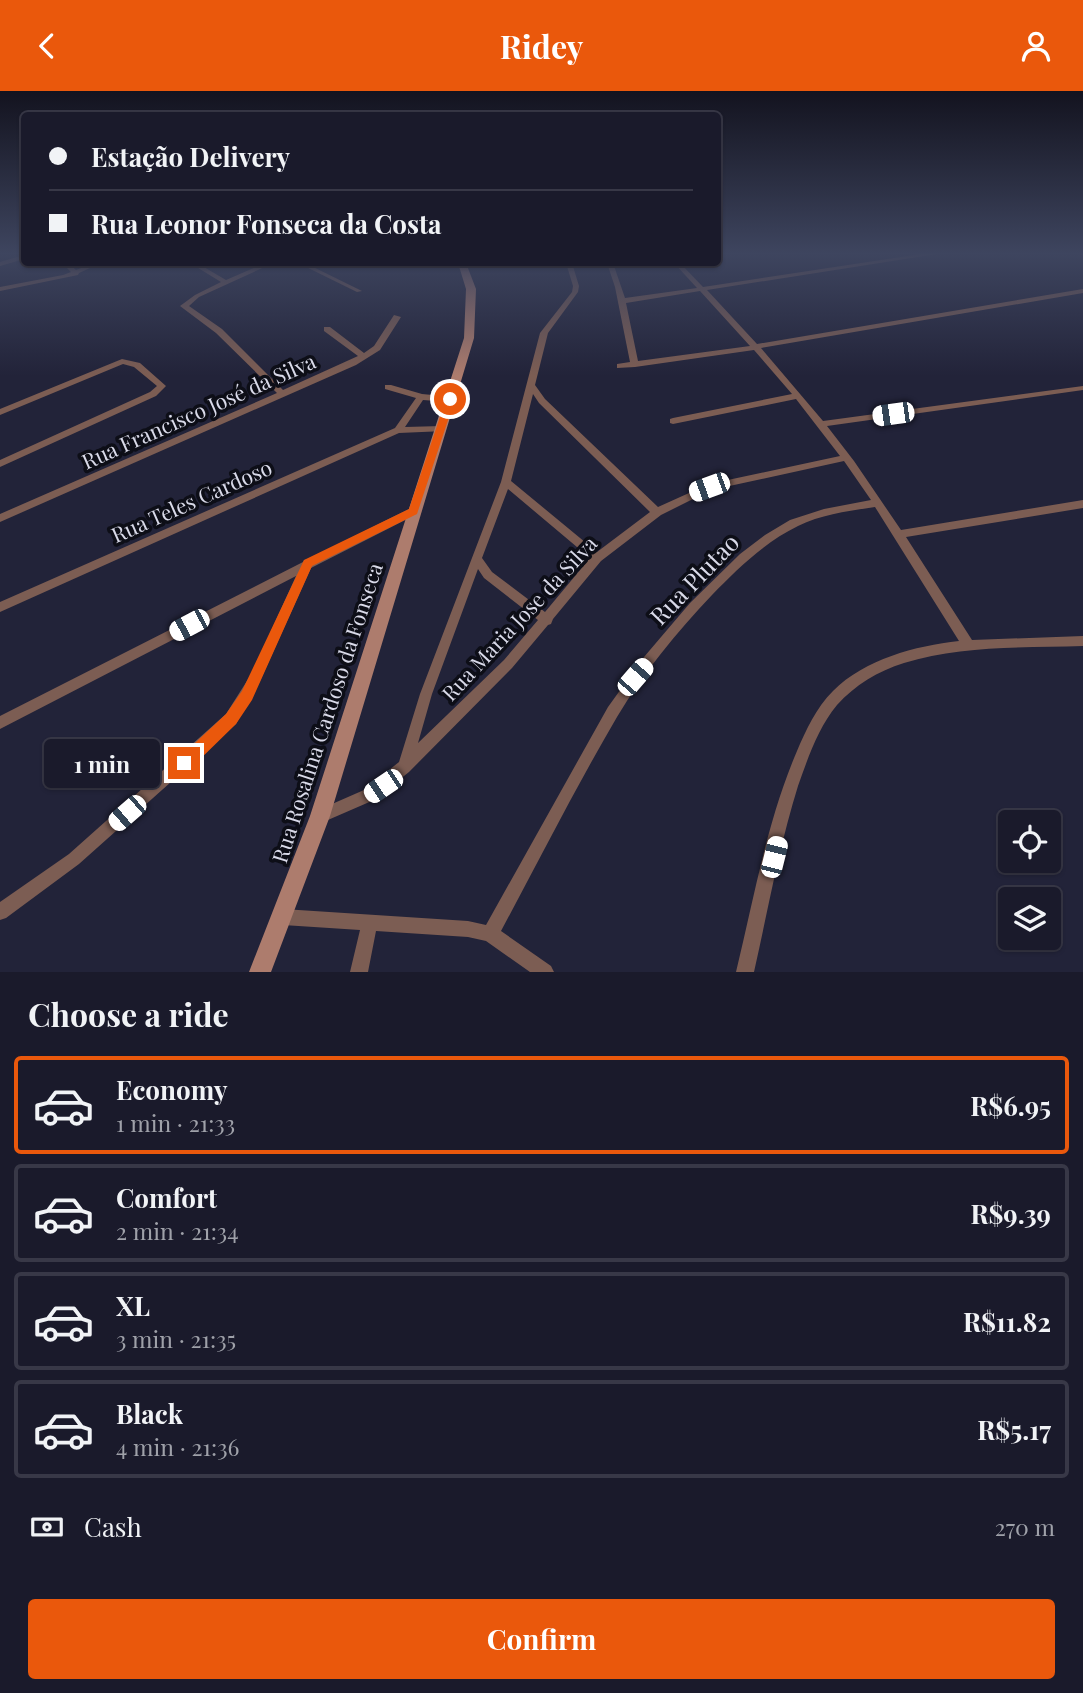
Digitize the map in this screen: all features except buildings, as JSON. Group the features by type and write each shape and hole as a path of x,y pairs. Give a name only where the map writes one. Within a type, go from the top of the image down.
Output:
{"street":[{"path":"201,294 187,301 184,306 219,331 282,394"},
{"name":"Rua Rosalina Cardoso da Fonseca","path":"260,972 320,816 413,511 442,429 469,338 471,294"},
{"path":"404,767 431,681 506,482 544,333 573,294"},
{"path":"620,294 635,365"},
{"path":"622,301 668,294"},
{"path":"707,294 797,396 845,458 900,534 968,646"},
{"path":"620,366 755,347 1059,294"},
{"name":"Rua Francisco José da Silva","path":"0,518 364,357 377,348 397,317"},
{"path":"327,328 364,357"},
{"path":"0,412 121,361 137,365 162,386 153,394 0,464"},
{"path":"530,384 542,401 657,512"},
{"path":"388,387 421,397 450,399"},
{"path":"819,424 1083,388"},
{"path":"673,421 797,396"},
{"path":"398,430 421,397"},
{"name":"Rua Teles Cardoso","path":"0,607 398,430 442,429"},
{"name":"Rua Maria Jose da Silva","path":"320,816 369,795 404,767 508,664 597,558 657,512 709,487 845,458"},
{"path":"506,482 597,558"},
{"name":"Rua Plutao","path":"490,934 613,711 635,677 695,607 746,557 782,530 817,515 877,503"},
{"path":"900,534 1083,504"},
{"path":"0,723 413,511"},
{"path":"476,559 488,575 547,620"},
{"path":"0,912 74,859 231,719 257,677 308,563"},
{"path":"745,972 792,786 825,710 847,686 879,666 926,652 968,646 1083,641"},
{"path":"283,917 430,925 490,934 545,972"},
{"path":"359,972 370,923"}],"route":[{"path":"184,763 231,719 247,696 308,563 413,511 450,399"}]}
